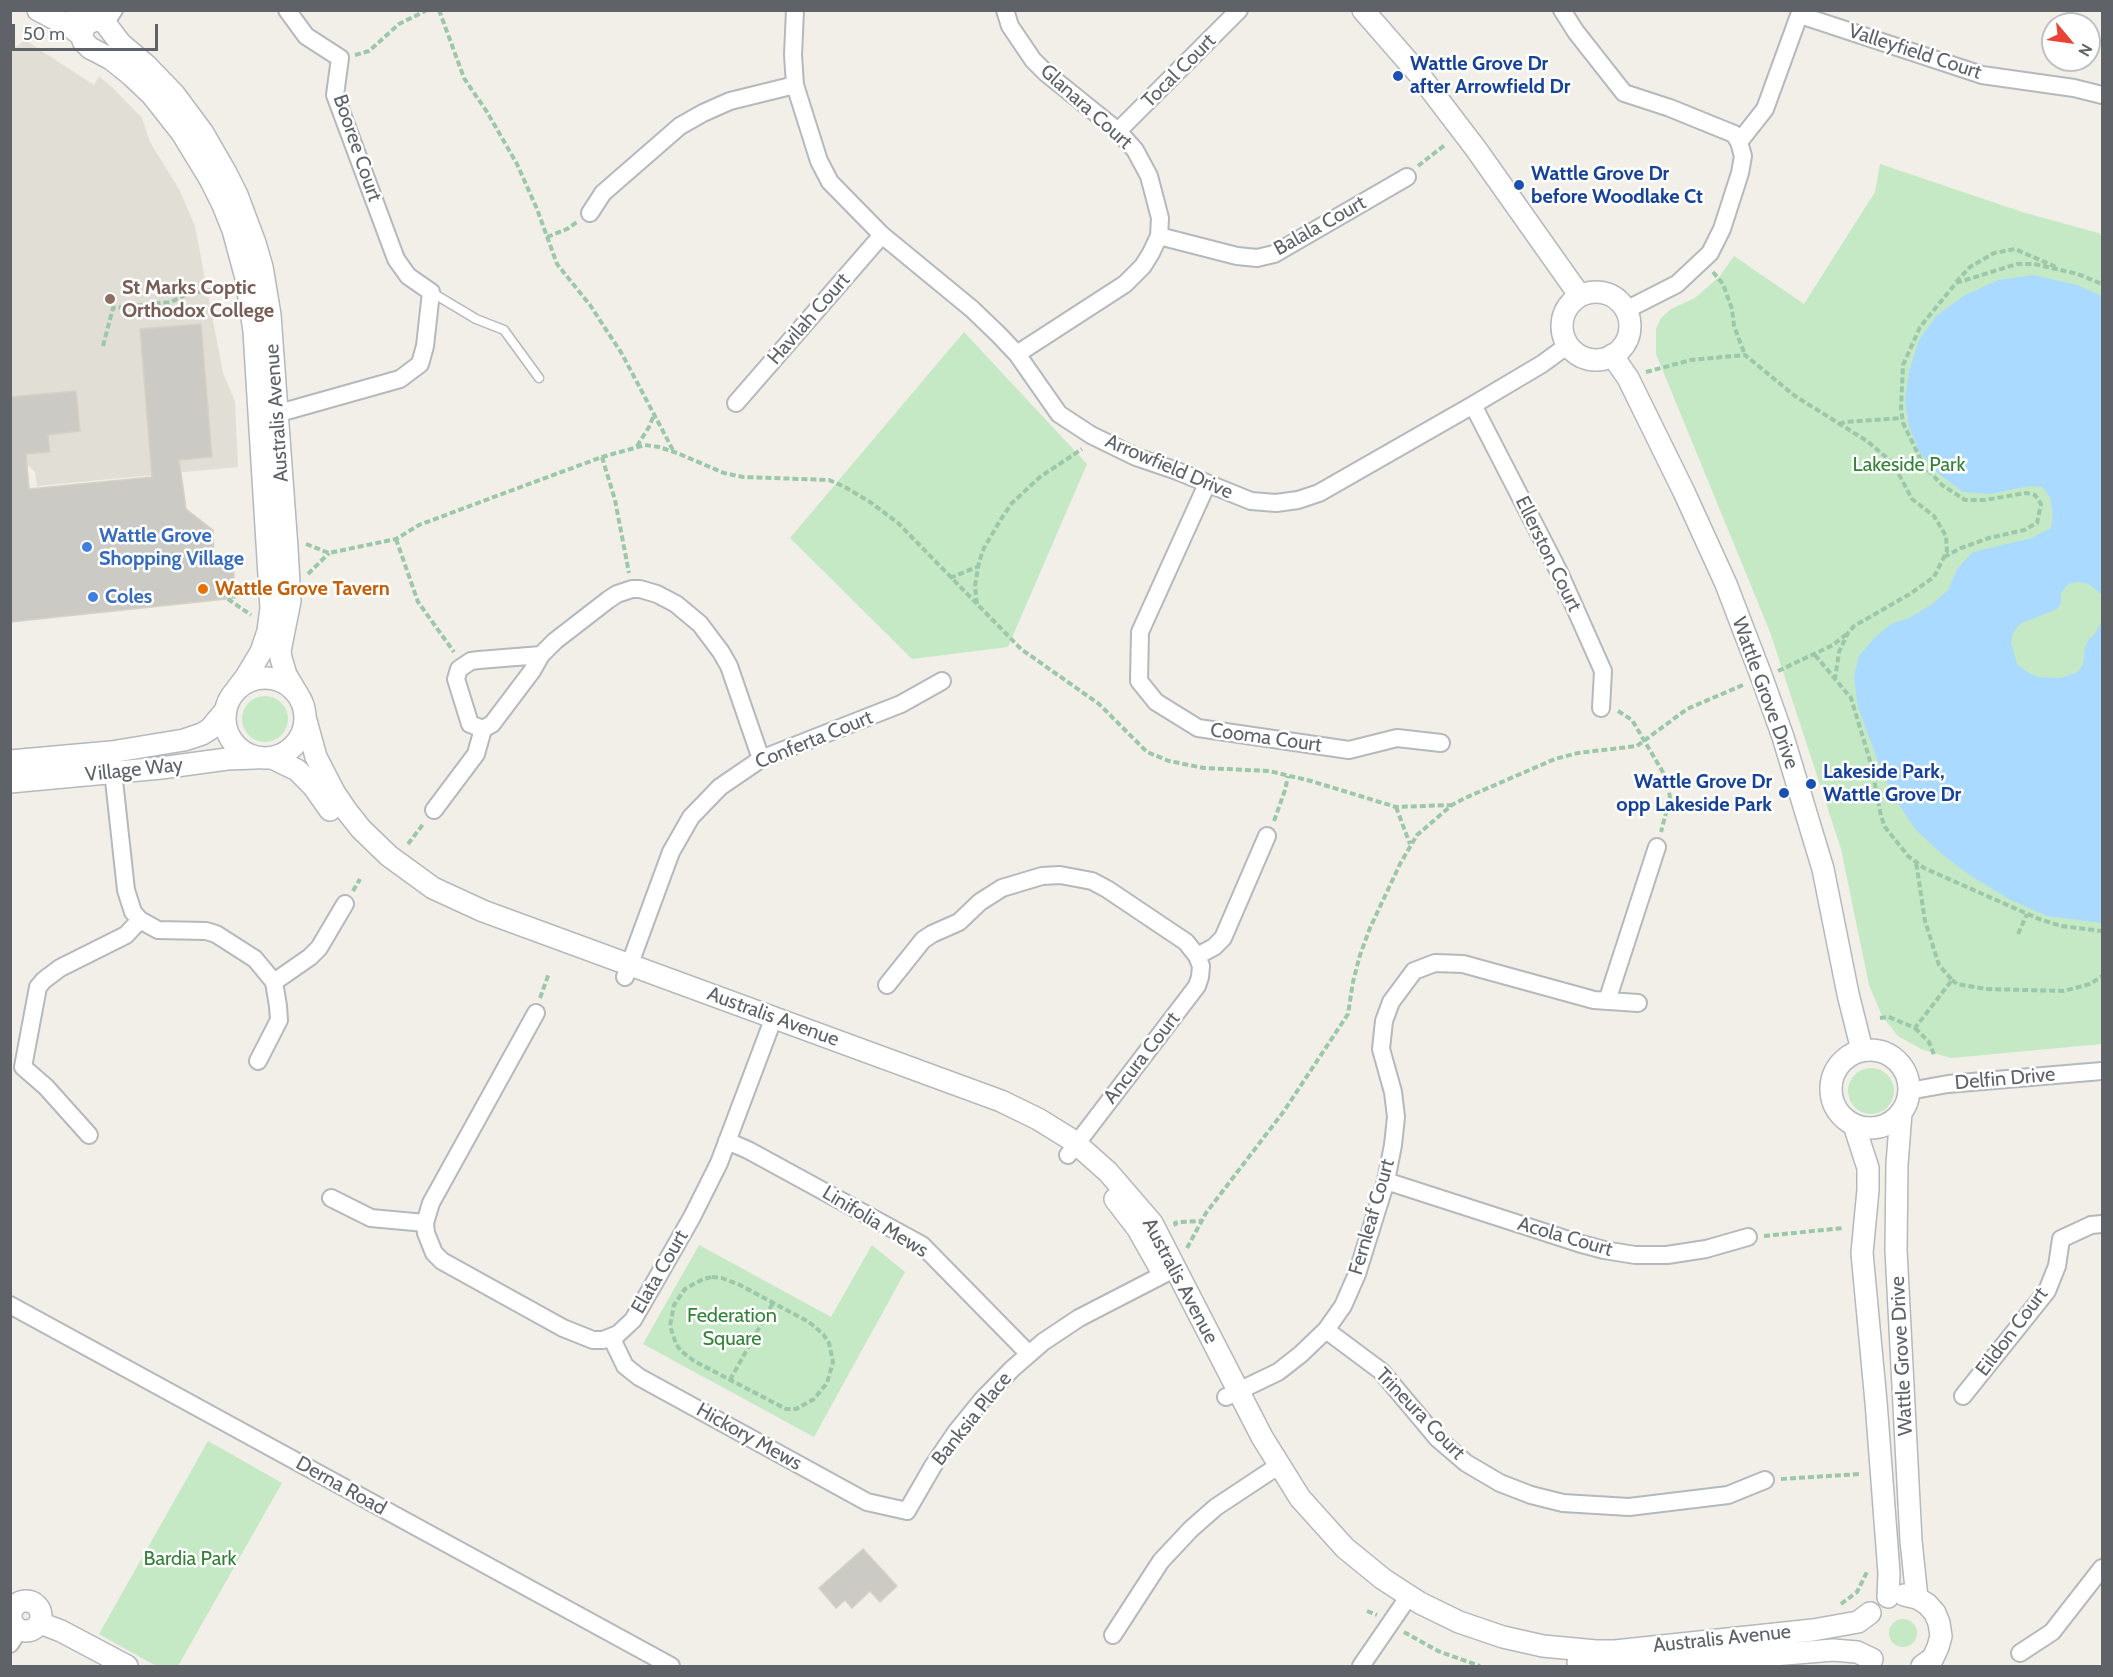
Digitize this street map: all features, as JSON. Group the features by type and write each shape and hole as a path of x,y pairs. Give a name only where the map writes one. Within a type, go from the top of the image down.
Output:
{"street":[{"name":"Australis Avenue","path":"38,10 72,28 131,75 169,115 196,154 223,205 241,255 268,417 290,594 280,651 286,675 298,695"},
{"name":"Australis Avenue","path":"76,10 107,22 127,50 147,66 179,100 215,152 237,195 255,243 266,291 273,341 268,417 271,608 268,631 261,652 236,690"},
{"path":"286,10 306,36 340,58"},
{"name":"Arrowfield Drive","path":"795,10 793,55 795,85 819,161 830,182 882,234 972,309 1017,354 1059,414 1097,438 1136,457 1251,501 1276,503 1298,500 1319,493 1473,405 1542,364 1568,345"},
{"name":"Glanara Court","path":"1005,10 1011,26 1033,60 1118,131 1135,150 1149,176 1160,218 1159,236"},
{"name":"Tocal Court","path":"1118,131 1239,10"},
{"path":"1363,10 1418,73 1476,148 1580,296"},
{"path":"1562,10 1576,32 1624,93 1670,108 1734,134 1740,142 1743,156 1740,173 1722,229 1710,253 1677,284 1626,310"},
{"path":"1740,142 1765,109 1800,13"},
{"name":"Valleyfield Court","path":"1800,13 1982,75 2044,83 2103,95"},
{"path":"88,43 100,49 108,42 107,22"},
{"name":"Booree Court","path":"340,58 335,94 396,259 408,276 431,292"},
{"path":"590,213 603,193 680,126 730,100 795,85"},
{"name":"Balala Court","path":"1159,236 1237,256 1257,258 1274,254 1407,177"},
{"name":"Havilah Court","path":"736,403 882,234"},
{"path":"1017,354 1125,284 1143,266 1159,236"},
{"path":"268,417 400,379 420,364 425,346 431,292"},
{"path":"1600,292 1611,295 1626,310 1630,327 1629,336 1620,351 1603,359 1584,358 1568,345 1562,328 1563,318 1566,309 1580,296 1600,292"},
{"name":"Wattle Grove Drive","path":"1612,356 1628,378 1726,584 1783,737 1823,869 1848,994 1862,1050"},
{"name":"Ellerston Court","path":"1473,405 1559,572 1603,670 1601,708"},
{"name":"Cooma Court","path":"1207,484 1140,632 1139,681 1155,702 1198,729 1349,750 1397,738 1441,743"},
{"path":"434,810 476,754 483,729 492,724 532,671 541,655 555,641 616,594 632,589 648,591 666,598 686,612 711,637 729,666 761,759"},
{"path":"483,729 470,724 457,682 457,671 465,664 479,660 541,655"},
{"path":"256,678 268,678 289,686 298,695 303,705 304,728 299,739 283,754 265,758 239,750 231,742 226,732 225,711 229,699 236,690 256,678"},
{"name":"Conferta Court","path":"627,971 662,872 680,834 691,817 720,787 761,759 901,704 942,681"},
{"name":"Village Way","path":"10,782 112,762 194,738 210,729 225,711"},
{"name":"Australis Avenue","path":"305,717 316,757 333,792 361,829 388,856 433,888 465,904 627,971"},
{"name":"Australis Avenue","path":"265,758 297,770 313,786 354,840 384,869 415,892 465,918 627,971 771,1023 988,1109 1072,1149 1124,1210 1149,1246 1177,1267 1232,1394 1272,1470 1286,1503 1320,1541 1353,1572 1400,1609 1438,1628 1504,1651 1566,1662 1833,1650 1857,1652 1877,1663"},
{"name":"Village Way","path":"10,760 112,762 265,758"},
{"path":"112,762 126,890 129,903 140,920 158,930 206,931 216,934 255,959 274,982 279,1020 258,1060"},
{"path":"887,985 923,940 959,922 980,902 1002,888 1042,876 1077,877 1107,888 1186,942 1197,956 1214,947 1223,938 1268,836"},
{"path":"1607,1001 1657,847"},
{"path":"274,982 319,948 345,904"},
{"path":"88,1135 46,1087 16,1069 38,987 60,968 126,935 140,920"},
{"name":"Ancura Court","path":"1072,1149 1197,986 1201,966 1197,956"},
{"name":"Fernleaf Court","path":"1232,1394 1278,1372 1326,1330 1343,1306 1357,1274 1386,1181 1396,1117 1393,1092 1381,1049 1384,1021 1391,1002 1414,971 1435,963 1463,964 1594,1000 1638,1003"},
{"path":"536,1013 431,1203 425,1223 428,1243 442,1261 575,1334 593,1340 611,1337"},
{"name":"Elata Court","path":"611,1337 626,1328 641,1306 703,1197 727,1141 771,1023"},
{"path":"1862,1050 1874,1050 1896,1059 1908,1079 1909,1091 1901,1113 1891,1122 1879,1127 1866,1128 1854,1125 1836,1109 1831,1097 1834,1073 1841,1062 1862,1050"},
{"name":"Delfin Drive","path":"1909,1091 1948,1084 2103,1071"},
{"name":"Wattle Grove Drive","path":"1901,1113 1896,1164 1896,1250 1911,1530 1917,1598"},
{"name":"Wattle Grove Drive","path":"1854,1125 1868,1168 1862,1253 1878,1424 1889,1573 1888,1597"},
{"name":"Linifolia Mews","path":"727,1141 748,1150 922,1245 1029,1354"},
{"name":"Acola Court","path":"1386,1181 1578,1243 1635,1255 1667,1255 1706,1249 1748,1237"},
{"path":"331,1198 371,1218 425,1223"},
{"name":"Eildon Court","path":"1963,1396 2047,1291 2057,1266 2061,1239 2091,1225 2103,1224"},
{"name":"Banksia Place","path":"907,1511 956,1432 982,1400 1029,1354 1061,1329 1088,1313 1177,1267"},
{"name":"Derna Road","path":"10,1305 671,1666"},
{"name":"Trineura Court","path":"1326,1330 1381,1371 1438,1439 1466,1463 1500,1483 1530,1495 1563,1503 1629,1507 1728,1495 1765,1480"},
{"name":"Hickory Mews","path":"611,1337 625,1366 639,1377 867,1502 907,1511"},
{"path":"1113,1635 1152,1575 1175,1545 1216,1507 1272,1470"},
{"path":"2026,1655 2052,1632 2103,1568"},
{"path":"1888,1597 1906,1595 1917,1598 1935,1613 1940,1623 1941,1636 1929,1664"},
{"name":"Australis Avenue","path":"1640,1660 1858,1622 1888,1597"},
{"path":"22,1601 34,1603 41,1613 40,1623 31,1631 15,1637 11,1621 12,1606 22,1601"},
{"path":"1361,1666 1400,1609"},
{"path":"1870,1613 1865,1624 1864,1636 1866,1648 1877,1663"},
{"path":"40,1623 61,1631 128,1666"}],"lane":[{"path":"431,292 476,319 504,330 539,378"}],"path":[{"path":"340,58 369,51 399,24 427,10"},
{"path":"439,10 464,78 517,164 557,264 610,334 674,453"},
{"path":"1407,177 1425,159 1446,144"},
{"path":"547,237 567,229 590,213"},
{"path":"1944,557 1961,548 1989,538 2024,530 2037,523 2041,504 2035,495 2026,493 1985,500 1965,500 1942,485 1924,466 1902,418 1903,365 1920,327 1970,267 1994,253 2015,249 2038,257 2063,271"},
{"path":"1702,261 1723,284 1732,309 1734,326 1745,355 1795,396 1867,441 1893,463 1912,499 1934,516 1946,536 1947,551 1934,577 1910,594 1854,626 1833,645 1780,671"},
{"path":"1956,283 2017,264 2034,264 2078,274 2103,284"},
{"path":"103,346 113,308 171,302 187,294 217,289"},
{"path":"1628,378 1656,368 1691,360 1745,355"},
{"path":"637,446 650,428 654,415"},
{"path":"1839,424 1902,418"},
{"path":"978,606 975,586 984,548 1012,503 1040,477 1097,438"},
{"path":"306,576 329,554 396,539 419,525 637,446 659,447 723,473 743,477 829,480 870,502 898,523 1021,650 1099,704 1147,752 1168,760 1204,768 1269,771 1311,781 1396,807 1452,805"},
{"path":"602,457 615,500 632,589"},
{"path":"396,539 418,602 434,627 465,664"},
{"path":"303,543 329,554"},
{"path":"950,578 978,567"},
{"path":"228,599 254,617"},
{"path":"1835,679 1839,652 1848,633"},
{"path":"1815,655 1851,699 1885,827 1908,856 1924,868 2027,914 2061,926 2103,931"},
{"path":"1177,1267 1201,1221 1284,1111 1348,1014 1360,955 1370,928 1417,835 1452,805 1555,759 1578,753 1628,748 1645,741 1687,709 1743,685"},
{"path":"1601,708 1621,711 1632,720 1667,779 1670,798 1657,847"},
{"path":"1268,836 1286,790 1288,776"},
{"path":"1396,807 1410,845"},
{"path":"408,844 434,810"},
{"path":"1916,862 1925,921 1939,964 1952,981 1986,989 2064,991 2090,984 2103,976"},
{"path":"2018,934 2027,914"},
{"path":"536,1013 549,973"},
{"path":"1915,1028 1952,981"},
{"path":"1880,1018 1889,1017 1915,1028 1929,1042 1935,1057"},
{"path":"1177,1229 1175,1223 1201,1221"},
{"path":"1748,1237 1844,1228"},
{"path":"1182,1238 1187,1248"},
{"path":"712,1277 732,1281 773,1303 809,1322 829,1342 834,1362 822,1391 806,1405 796,1409 786,1409 694,1361 676,1344 670,1326 674,1305 685,1289 703,1279 712,1277"},
{"path":"730,1380 773,1303"},
{"path":"1765,1480 1860,1474"},
{"path":"1836,1606 1844,1603 1857,1592 1867,1572"},
{"path":"1367,1611 1400,1609 1430,1647 1480,1666"}],"shaded area":[{"name":"St Marks Coptic Orthodox College","path":"25,40 94,85 99,76 113,88 142,118 150,142 179,189 195,226 223,373 235,401 238,467 37,486 35,472 29,466 11,467 10,51"}],"green space":[{"name":"Lakeside Park","path":"1880,164 2022,212 2102,234 2102,1044 1951,1058 1921,1049 1898,1036 1882,1016 1869,985 1841,849 1770,632 1656,354 1656,329 1661,318 1671,309 1695,298 1720,276 1734,256 1804,304 1875,192"},
{"path":"964,332 1087,464 1008,647 912,659 790,538"},
{"path":"265,696 281,703 288,719 281,735 265,742 249,735 242,719 249,703"},
{"path":"1871,1068 1887,1075 1894,1091 1887,1107 1871,1114 1855,1107 1848,1091 1855,1075"},
{"name":"Federation Square","path":"699,1245 831,1317 872,1245 905,1272 814,1437 643,1344"},
{"name":"Bardia Park","path":"208,1441 282,1483 178,1666 156,1666 99,1634"},
{"path":"1903,1619 1913,1623 1917,1633 1913,1643 1903,1647 1893,1643 1889,1633 1893,1623"}],"water":[{"path":"2033,275 2077,285 2102,296 2102,595 2089,584 2078,582 2068,584 2061,593 2061,603 2057,609 2020,624 2013,633 2011,643 2017,664 2027,672 2038,677 2060,678 2078,672 2083,665 2085,648 2089,639 2102,621 2102,923 2047,916 2009,899 1944,856 1916,830 1896,800 1882,772 1858,707 1854,677 1859,656 1873,639 1891,624 1909,618 1931,605 1949,589 1957,569 1973,552 2032,538 2051,528 2053,515 2050,497 2042,487 2030,486 1990,494 1963,492 1939,474 1920,453 1909,426 1905,401 1909,372 1919,340 1936,316 1965,295 1999,280"}],"building":[{"path":"201,324 212,457 179,460 186,509 213,530 214,559 232,555 236,598 10,622 10,397 76,391 80,431 48,435 50,452 26,454 29,489 152,477 140,329"},
{"path":"863,1549 897,1586 880,1602 870,1591 852,1608 845,1600 836,1608 819,1588"}],"place":[{"name":"Wattle Grove Dr after Arrowfield Dr","path":"1398,76"},
{"name":"Wattle Grove Dr before Woodlake Ct","path":"1519,185"},
{"name":"St Marks Coptic Orthodox College","path":"110,299"},
{"name":"Wattle Grove Shopping Village","path":"87,547"},
{"name":"Wattle Grove Tavern","path":"203,589"},
{"name":"Coles","path":"93,597"},
{"name":"Lakeside Park, Wattle Grove Dr","path":"1811,784"},
{"name":"Wattle Grove Dr opp Lakeside Park","path":"1784,793"}]}
